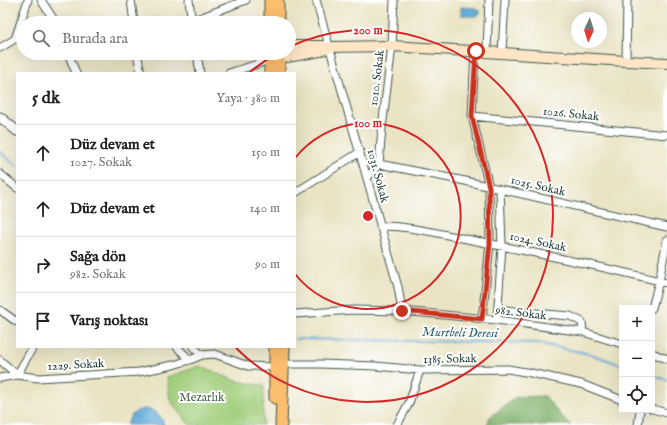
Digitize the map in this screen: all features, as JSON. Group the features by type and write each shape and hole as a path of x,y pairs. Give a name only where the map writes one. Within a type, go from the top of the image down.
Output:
{"main road":[{"path":"270,0 270,16"},
{"path":"278,0 278,16"},
{"path":"296,46 319,46 330,48 392,46 667,63"},
{"path":"296,54 320,51 330,48"},
{"path":"270,72 273,60"},
{"path":"275,60 279,72"},
{"path":"275,348 279,363 281,425"},
{"path":"275,425 279,363 284,348"}],"street":[{"path":"23,16 28,0"},
{"path":"41,0 51,16"},
{"path":"131,0 133,16"},
{"path":"189,0 191,16"},
{"path":"207,16 246,0"},
{"name":"1031. Sokak","path":"316,0 398,287 402,311"},
{"name":"1010. Sokak","path":"379,164 392,46 394,0"},
{"path":"487,52 489,0"},
{"path":"502,53 505,0"},
{"path":"626,61 627,0"},
{"path":"0,48 15,39 16,36"},
{"path":"476,51 472,116 489,187 490,244 482,319"},
{"path":"71,60 76,72"},
{"path":"138,60 141,72"},
{"path":"198,60 200,72"},
{"path":"232,72 263,60"},
{"path":"0,116 16,129"},
{"name":"1026. Sokak","path":"472,116 667,135"},
{"path":"296,192 360,152"},
{"path":"367,178 379,164"},
{"name":"1025. Sokak","path":"379,164 500,189 667,227"},
{"path":"0,174 16,187"},
{"path":"497,320 502,246 500,189"},
{"name":"1024. Sokak","path":"380,226 399,226 502,246 567,259 667,283"},
{"path":"653,305 667,240"},
{"path":"498,308 522,312 570,316 582,322 583,332"},
{"path":"0,310 16,321"},
{"name":"982. Sokak","path":"296,314 354,310 402,311 497,320 583,332 619,343"},
{"path":"0,360 17,375 31,348"},
{"path":"178,348 190,360"},
{"path":"194,348 202,355"},
{"name":"1229. Sokak","path":"0,378 17,375 38,378 139,372 173,365 202,355 215,354 248,366 279,363"},
{"path":"655,354 667,359"},
{"name":"1385. Sokak","path":"279,363 367,366 420,370 508,369 581,384 619,399"},
{"path":"397,425 408,403 420,370"},
{"path":"655,410 667,413"},
{"path":"638,425 640,413"}],"green space":[{"name":"Mezarlık","path":"200,366 239,381 255,385 264,385 263,425 190,425 170,400 167,377"},
{"path":"545,396 560,415 571,425 487,425 490,417 516,397"}],"water":[{"path":"461,7 477,8 477,10 480,10 480,14 478,17 461,15"},
{"path":"145,409 158,414 162,418 164,425 127,425 133,414"}],"waterway":[{"name":"Murtbeli Deresi","path":"0,152 16,165"},
{"name":"Murtbeli Deresi","path":"296,339 537,343 590,354 619,364"},
{"name":"Murtbeli Deresi","path":"655,376 667,380"}],"route":[{"path":"402,311 482,319 490,244 489,187 472,116 476,51"}]}
